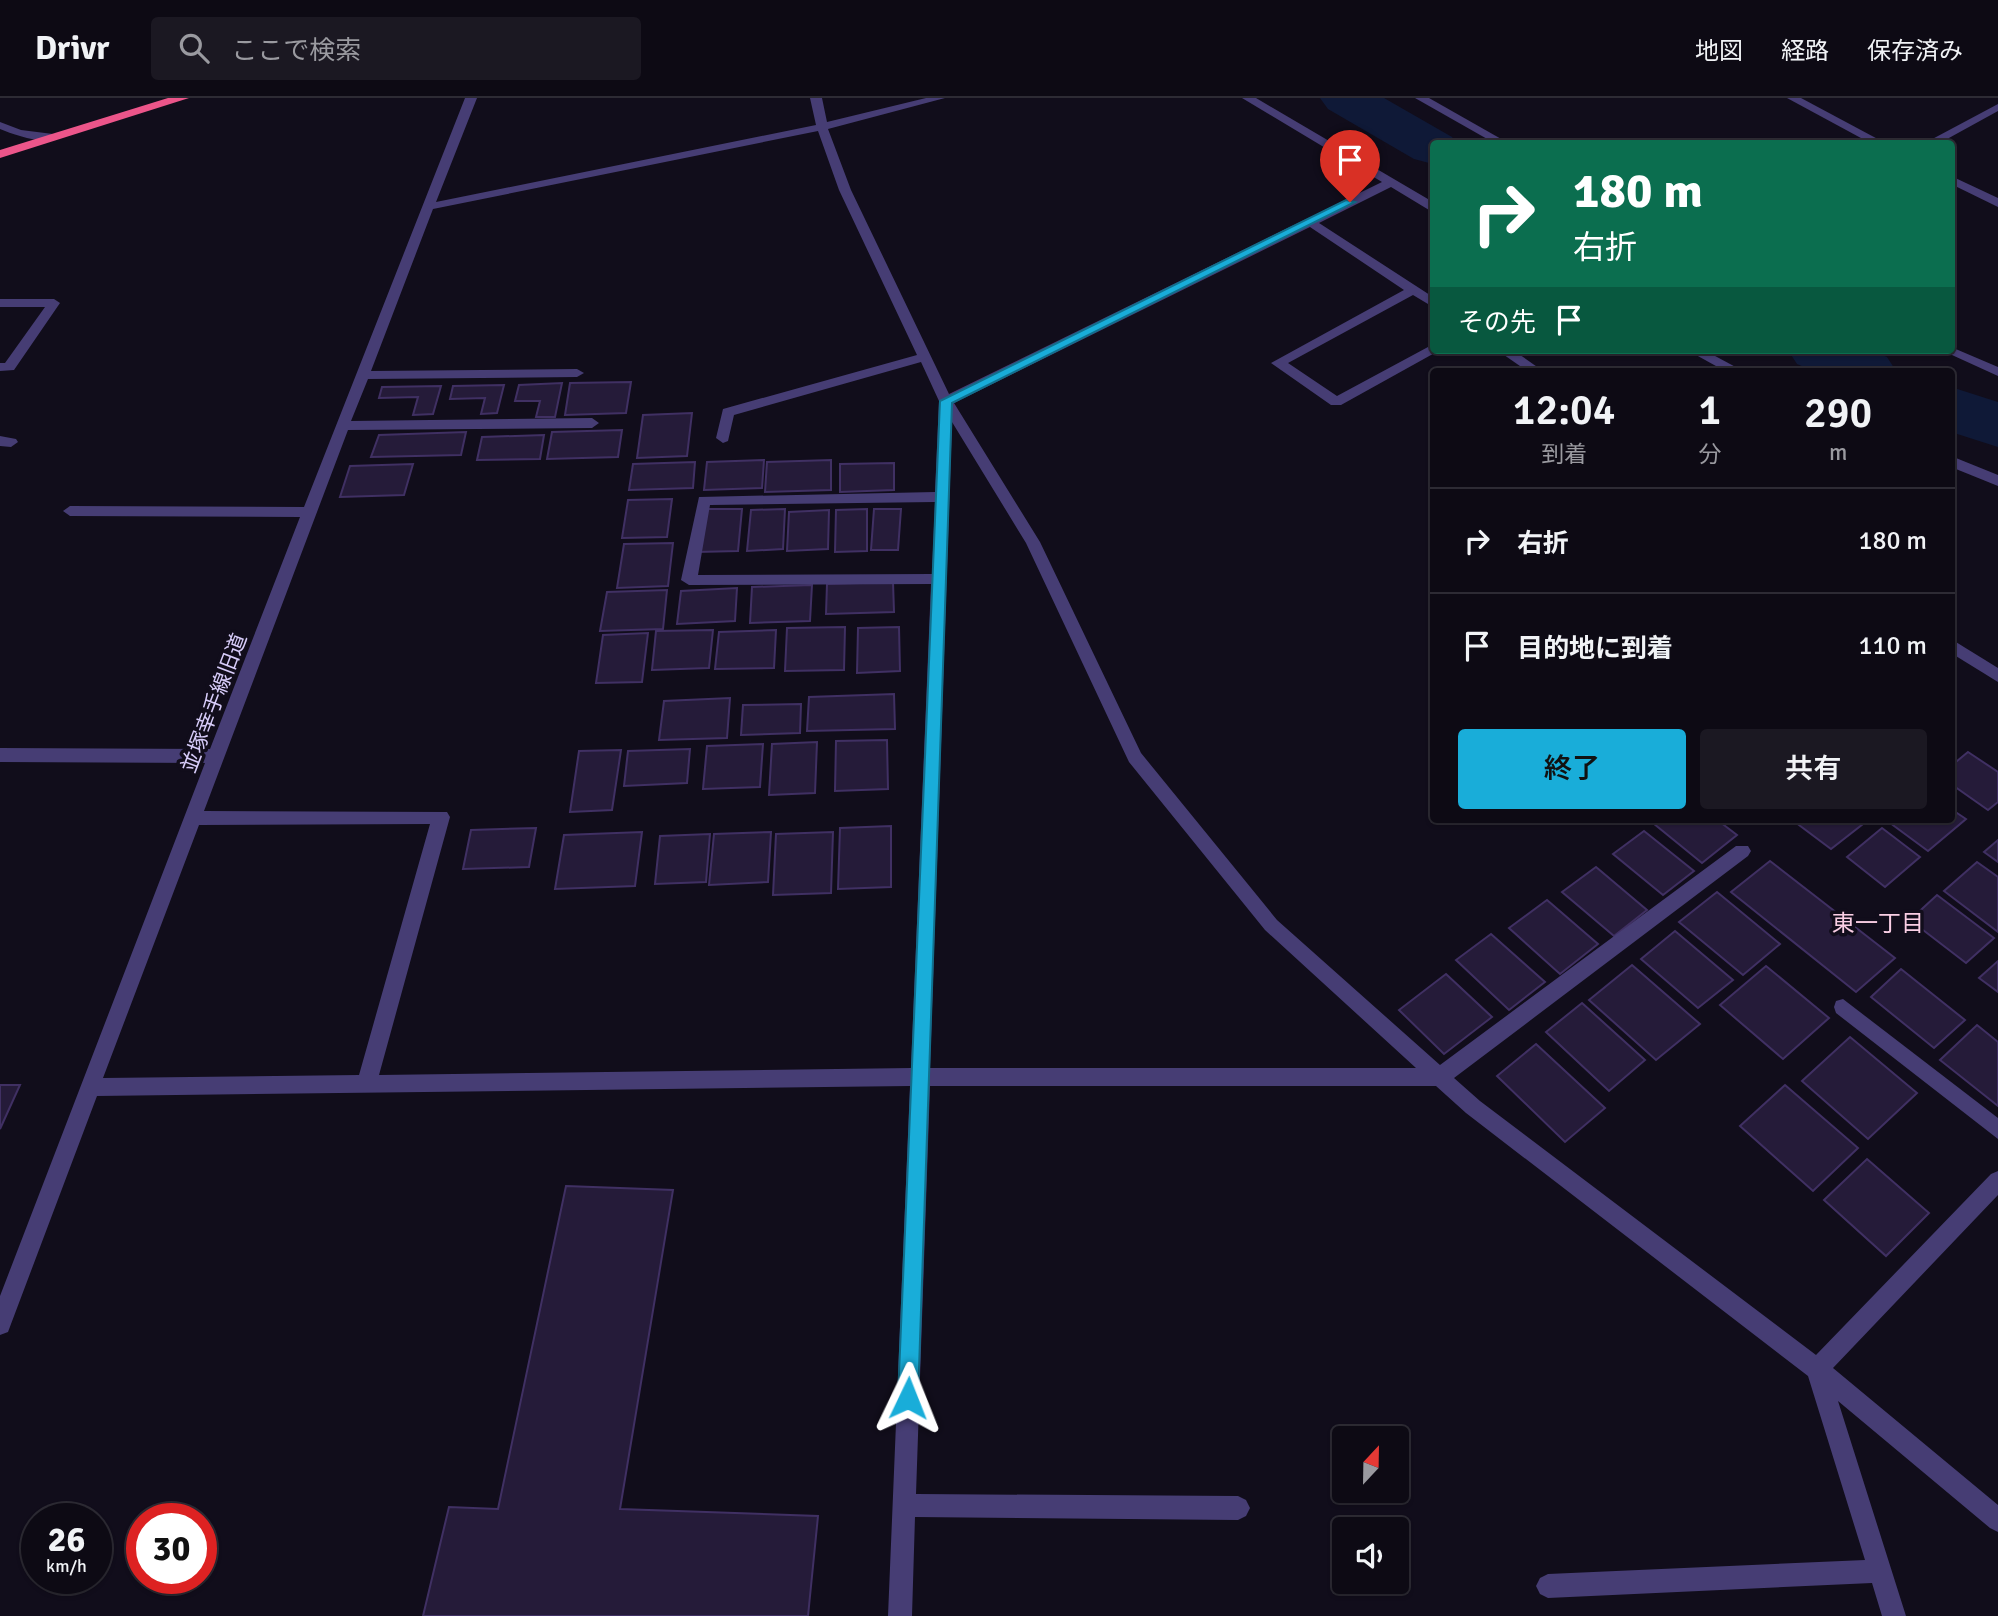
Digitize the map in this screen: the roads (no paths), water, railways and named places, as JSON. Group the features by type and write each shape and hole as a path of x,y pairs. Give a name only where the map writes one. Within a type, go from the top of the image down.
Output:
{"highway":[{"path":"0,154 182,98"}],"street":[{"name":"並塚幸手線旧道","path":"0,1324 309,512 471,98"},
{"path":"816,98 822,127 845,190 946,401 1033,542 1135,757 1271,925 1473,1107 1817,1369 1998,1520"},
{"path":"427,207 822,127 939,98"},
{"path":"1248,98 1430,205"},
{"path":"1421,98 1498,140"},
{"path":"1793,98 1874,140"},
{"path":"1936,140 1998,107"},
{"path":"0,125 19,133 53,137"},
{"path":"1955,181 1998,204"},
{"path":"946,401 1390,183"},
{"path":"1310,222 1430,301"},
{"path":"1413,290 1278,363 1336,402 1430,352"},
{"path":"0,303 54,303 9,367 0,367"},
{"path":"1955,353 1998,372"},
{"path":"1510,354 1531,368"},
{"path":"1701,354 1730,368"},
{"path":"723,438 727,412 925,357"},
{"path":"362,375 577,373"},
{"path":"900,1616 946,401"},
{"path":"344,426 592,423"},
{"path":"1955,463 1998,481"},
{"path":"939,579 689,580 704,499 942,497"},
{"path":"69,511 309,512"},
{"path":"1955,648 1998,676"},
{"path":"0,755 216,756"},
{"path":"192,818 441,817 366,1082"},
{"path":"89,1087 920,1077 1440,1077 1742,851"},
{"path":"1843,1007 1998,1130"},
{"path":"1817,1369 1998,1181"},
{"path":"1817,1369 1894,1616"},
{"path":"904,1506 1238,1507"},
{"path":"1548,1586 1878,1571"}],"waterway":[{"path":"1346,98 1430,146"},
{"path":"1828,354 1858,368"},
{"path":"1955,410 1998,426"}],"district":[{"name":"東一丁目","path":"1878,923"}]}
